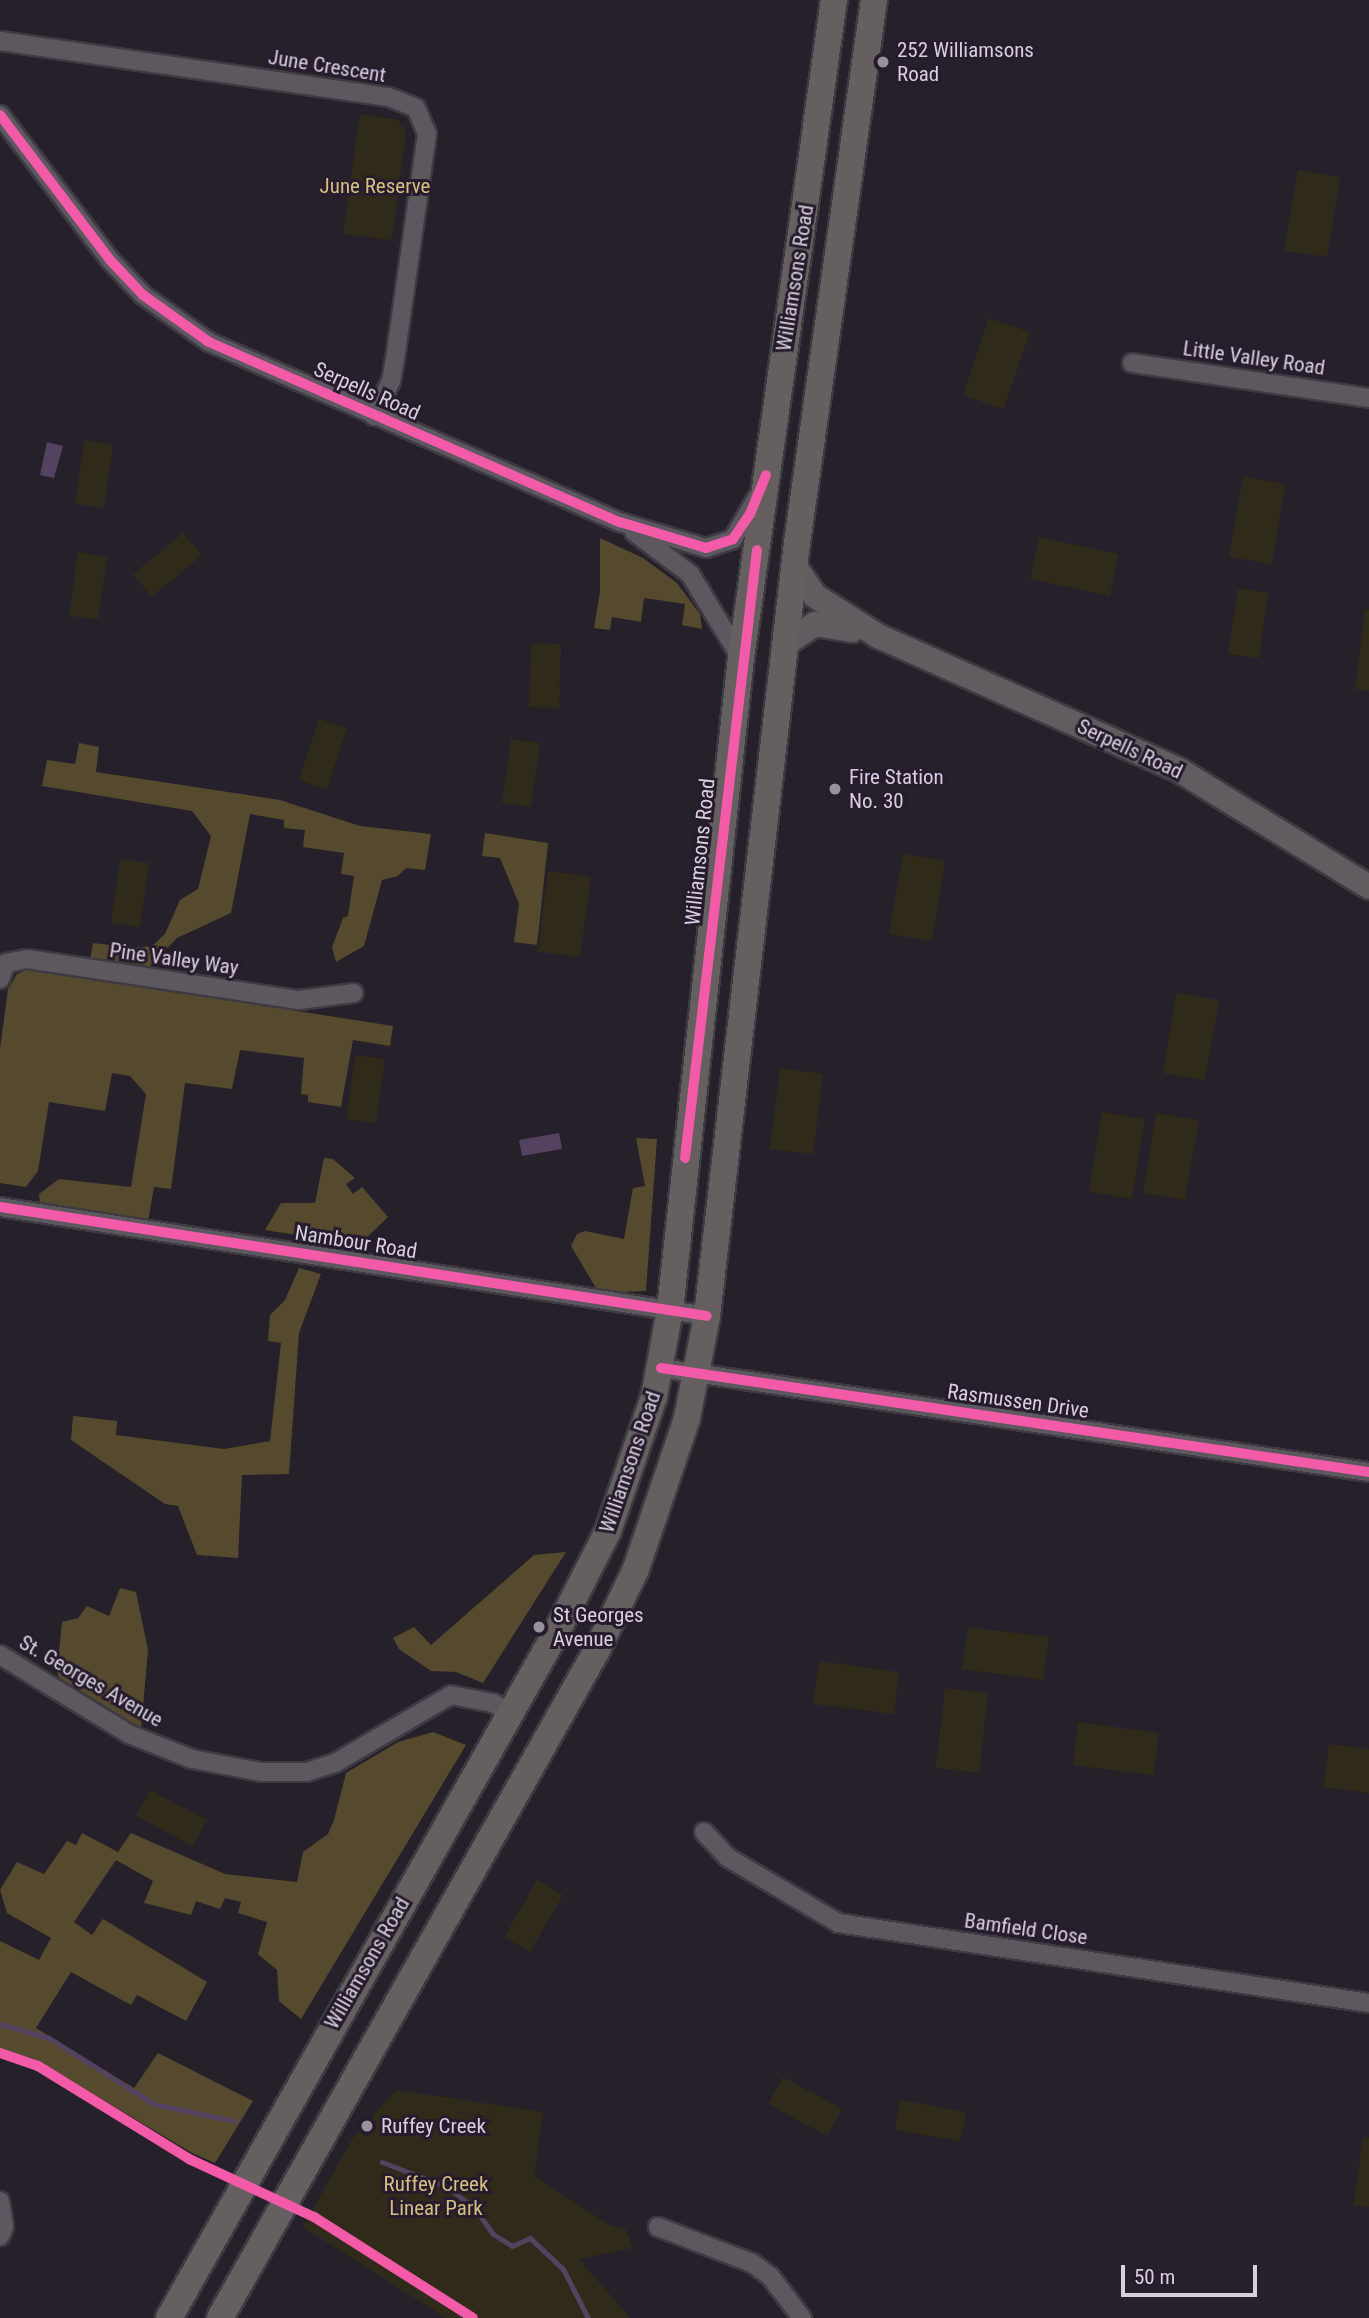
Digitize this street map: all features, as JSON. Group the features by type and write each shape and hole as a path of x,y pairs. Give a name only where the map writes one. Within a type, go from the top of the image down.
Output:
{"main road":[{"name":"Williamsons Road","path":"169,2318 510,1713 608,1531 634,1464 661,1368 670,1310 741,658 834,0"},
{"name":"Williamsons Road","path":"220,2318 597,1650 636,1569 661,1499 697,1372 707,1316 794,565 874,0"},
{"path":"716,877 757,882"}],"street":[{"name":"June Crescent","path":"0,41 389,97 416,108 427,134 391,382 374,416"},
{"name":"Serpells Road","path":"0,115 110,260 143,295 209,342 620,522 706,548 720,546 733,539 750,514 766,475"},
{"name":"Little Valley Road","path":"1132,363 1369,398"},
{"name":"Serpells Road","path":"620,522 690,574 741,658"},
{"name":"Serpells Road","path":"794,565 819,599 878,636 1179,770 1369,887"},
{"name":"Serpells Road","path":"784,645 808,625 820,623 878,636"},
{"name":"Pine Valley Way","path":"0,979 6,963 27,960 299,1000 354,993"},
{"name":"Nambour Road","path":"0,1207 707,1316"},
{"name":"Rasmussen Drive","path":"661,1368 1369,1472"},
{"name":"St. Georges Avenue","path":"0,1655 130,1734 192,1759 261,1772 307,1772 335,1763 452,1695 493,1703 510,1713"},
{"name":"Bamfield Close","path":"704,1832 727,1857 838,1923 1369,2003"},
{"path":"0,2201 4,2227 0,2236"},
{"path":"658,2227 752,2263 787,2295 802,2318"}],"green space":[{"name":"June Reserve","path":"360,114 398,120 406,131 392,240 343,234"},
{"path":"1298,170 1340,177 1327,257 1284,251"},
{"path":"989,318 1030,332 1004,409 963,395"},
{"path":"84,440 113,445 104,508 75,504"},
{"path":"1243,477 1285,484 1272,564 1229,557"},
{"path":"183,533 202,555 152,597 133,574"},
{"path":"1039,537 1118,554 1110,596 1030,579"},
{"path":"78,552 107,557 98,620 69,616"},
{"path":"1238,588 1268,593 1259,658 1228,654"},
{"path":"1365,609 1369,610 1369,691 1355,689"},
{"path":"531,643 561,644 559,708 529,707"},
{"path":"319,719 347,728 327,789 299,780"},
{"path":"511,739 540,743 531,807 502,803"},
{"path":"903,854 945,861 932,941 889,934"},
{"path":"120,859 149,863 140,927 111,923"},
{"path":"548,871 591,877 580,957 538,952"},
{"path":"1176,993 1219,1000 1205,1080 1163,1073"},
{"path":"355,1055 385,1059 376,1123 347,1119"},
{"path":"780,1068 823,1074 813,1154 770,1149"},
{"path":"1102,1112 1145,1119 1132,1199 1089,1192"},
{"path":"1156,1113 1199,1120 1185,1200 1143,1193"},
{"path":"968,1627 1049,1637 1043,1680 962,1669"},
{"path":"819,1661 899,1672 894,1714 813,1704"},
{"path":"945,1688 988,1693 979,1773 936,1768"},
{"path":"1078,1722 1159,1733 1153,1775 1073,1765"},
{"path":"1329,1744 1369,1749 1369,1793 1324,1787"},
{"path":"150,1790 207,1820 193,1846 136,1816"},
{"path":"537,1880 563,1895 530,1952 504,1937"},
{"path":"783,2077 842,2109 827,2136 768,2104"},
{"name":"Ruffey Creek Linear Park","path":"396,2090 543,2112 534,2176 613,2227 625,2228 633,2248 579,2259 630,2318 446,2318 303,2227 352,2139"},
{"path":"900,2100 966,2112 960,2141 895,2130"},
{"path":"1363,2137 1369,2138 1369,2207 1354,2205"}],"shaded area":[{"path":"47,442 63,446 54,478 40,475"},
{"path":"600,538 643,558 677,583 700,614 702,629 682,625 685,604 644,598 641,622 612,617 610,630 594,628 600,592"},
{"path":"79,743 99,747 96,772 280,800 360,826 431,834 425,870 406,868 398,876 382,880 364,946 336,962 332,947 343,918 348,916 354,876 341,874 344,853 303,847 305,830 284,828 284,820 250,814 231,913 177,938 149,967 90,960 93,943 134,948 152,946 165,934 180,900 198,889 211,836 192,811 42,786 47,760 75,764"},
{"path":"485,833 548,843 537,945 514,942 519,904 500,858 482,856"},
{"path":"29,969 393,1026 390,1046 353,1040 341,1107 308,1102 308,1095 301,1094 304,1058 240,1050 232,1089 185,1083 171,1189 154,1187 148,1222 40,1206 39,1194 59,1179 131,1187 146,1094 130,1076 112,1073 105,1111 49,1102 38,1171 26,1187 0,1183 0,1049 8,989 17,974"},
{"path":"559,1133 562,1149 522,1156 519,1140"},
{"path":"636,1138 657,1139 646,1291 599,1293 571,1246 577,1234 585,1231 624,1239 633,1188 645,1186"},
{"path":"324,1158 333,1159 355,1178 346,1184 353,1194 362,1187 388,1217 359,1245 265,1230 281,1203 315,1203"},
{"path":"299,1268 321,1274 299,1333 289,1474 242,1475 238,1558 197,1555 178,1506 165,1504 71,1440 73,1416 117,1421 116,1435 224,1449 270,1441 281,1343 268,1341 270,1315 285,1300"},
{"path":"566,1552 483,1683 456,1672 431,1671 399,1649 393,1638 414,1627 431,1645 534,1555"},
{"path":"120,1588 136,1592 148,1650 141,1730 63,1685 57,1673 62,1622 78,1618 87,1606 109,1616"},
{"path":"433,1732 466,1745 301,2019 279,2001 277,1970 258,1954 267,1922 238,1913 241,1902 225,1898 220,1909 196,1901 191,1915 144,1903 153,1881 116,1860 74,1922 92,1935 103,1919 207,1982 186,2021 137,1995 131,2005 71,1972 36,2028 134,2088 158,2053 253,2101 215,2163 192,2153 40,2062 0,2048 0,1941 39,1960 51,1938 7,1913 0,1890 17,1862 44,1874 67,1841 76,1845 82,1833 118,1852 131,1833 225,1874 297,1882 303,1852 328,1834 346,1773 398,1742"}],"waterway":[{"name":"Ruffey Creek","path":"0,2024 49,2038 154,2104 234,2121"},
{"name":"Ruffey Creek","path":"382,2162 447,2187 474,2207 493,2234 512,2246 530,2238 563,2269 588,2318"}],"cycle path":[{"path":"0,115 110,260 143,295 209,342 620,522 706,548 733,539 750,514 766,475"},
{"path":"685,1158 757,550"},
{"path":"0,1207 707,1316"},
{"path":"661,1368 1369,1472"},
{"path":"0,2053 38,2066 189,2159 314,2217 473,2318"}],"place":[{"name":"252 Williamsons Road","path":"883,62"},
{"name":"Fire Station No. 30","path":"835,789"},
{"name":"St Georges Avenue","path":"539,1627"},
{"name":"Ruffey Creek","path":"367,2126"}]}
